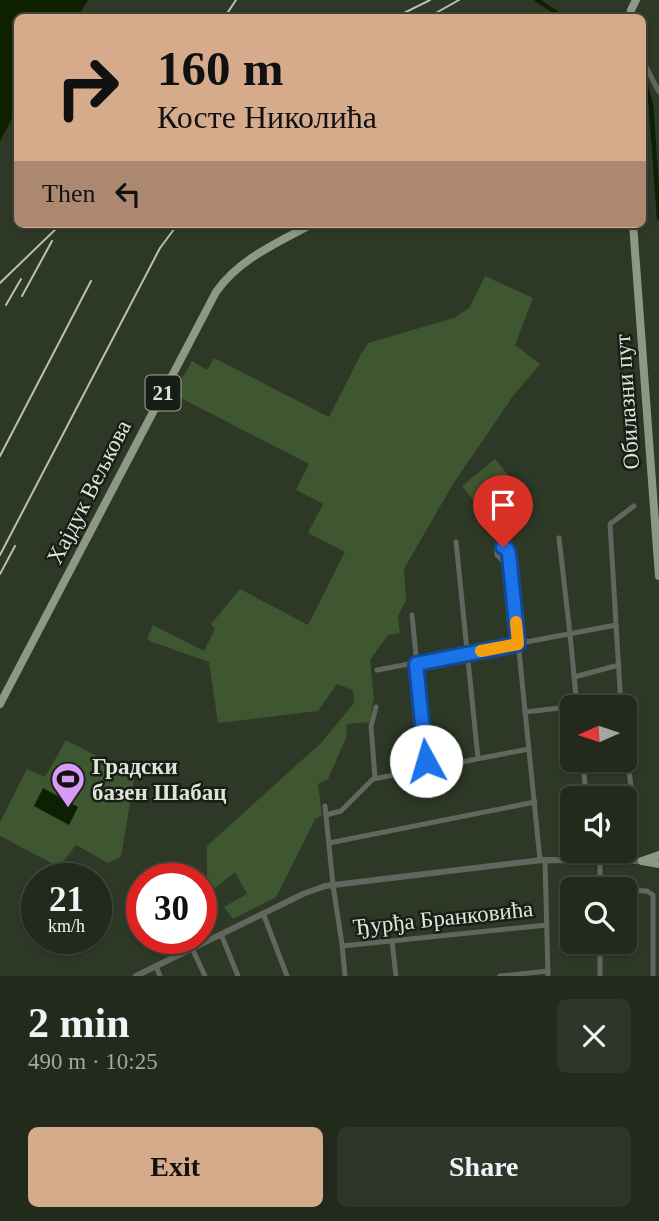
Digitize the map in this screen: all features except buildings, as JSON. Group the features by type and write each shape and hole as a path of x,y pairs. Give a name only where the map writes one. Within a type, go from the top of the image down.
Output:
{"main road":[{"name":"Хајдук Вељкова","path":"0,704 214,295 246,261 305,228"},
{"name":"Обилазни пут","path":"633,228 659,576"},
{"path":"642,861 659,855"},
{"path":"642,861 659,862"}],"street":[{"path":"646,67 659,92"},
{"path":"620,695 610,524 634,506"},
{"path":"559,538 576,695"},
{"path":"456,542 478,758"},
{"path":"500,976 548,973 543,860 510,568"},
{"path":"412,615 427,768"},
{"path":"377,670 616,625"},
{"path":"574,677 618,665"},
{"path":"375,778 371,726 376,706"},
{"path":"525,712 560,709"},
{"path":"326,815 341,811 369,780 375,778 529,748"},
{"path":"329,842 535,802"},
{"path":"325,806 345,976"},
{"path":"217,936 303,894 333,885 560,860"},
{"path":"637,861 642,861"},
{"path":"637,891 647,891 653,895 653,976"},
{"path":"263,914 286,976"},
{"name":"Ђурђа Бранковића","path":"342,946 547,925"},
{"path":"221,934 238,976"},
{"path":"393,941 396,976"},
{"path":"136,976 180,954"},
{"path":"195,954 205,976"},
{"path":"600,954 600,976"},
{"path":"156,966 160,976"}],"shaded area":[{"path":"0,0 88,0 80,14 14,14 14,115 0,141"},
{"path":"485,276 533,298 515,345 540,364 513,396 453,484 404,569 406,600 398,616 400,633 388,635 370,660 374,698 369,722 347,724 346,738 328,779 318,784 322,815 315,819 276,897 233,919 224,907 247,894 235,872 217,887 217,863 207,863 207,846 321,743 354,703 353,690 337,684 318,711 218,723 209,662 147,639 153,625 204,651 215,629 211,624 240,589 308,625 345,552 308,533 323,504 296,490 309,464 173,394 192,361 207,370 214,358 329,417 368,343 454,318 469,308"},
{"path":"495,459 534,507 500,534 462,486"},
{"name":"Градски базен Шабац","path":"66,740 135,773 121,857 108,863 76,845 62,863 51,863 0,836 0,822 27,769 45,777"},
{"path":"43,788 78,807 69,825 34,806"}],"waterway":[{"path":"537,0 558,14"},
{"path":"646,86 651,105 659,218"}],"railway":[{"path":"227,14 236,0"},
{"path":"402,14 430,0"},
{"path":"434,14 459,0"},
{"path":"0,283 57,228"},
{"path":"0,555 160,248 175,228"},
{"path":"22,296 52,241"},
{"path":"6,305 21,279"},
{"path":"0,456 91,281"},
{"path":"0,574 15,546"}],"slow traffic":[{"path":"481,651 518,644 516,622"}],"place":[{"name":"Градски базен Шабац","path":"68,809"}],"route":[{"path":"426,761 416,664 518,644 509,554 503,547"}]}
